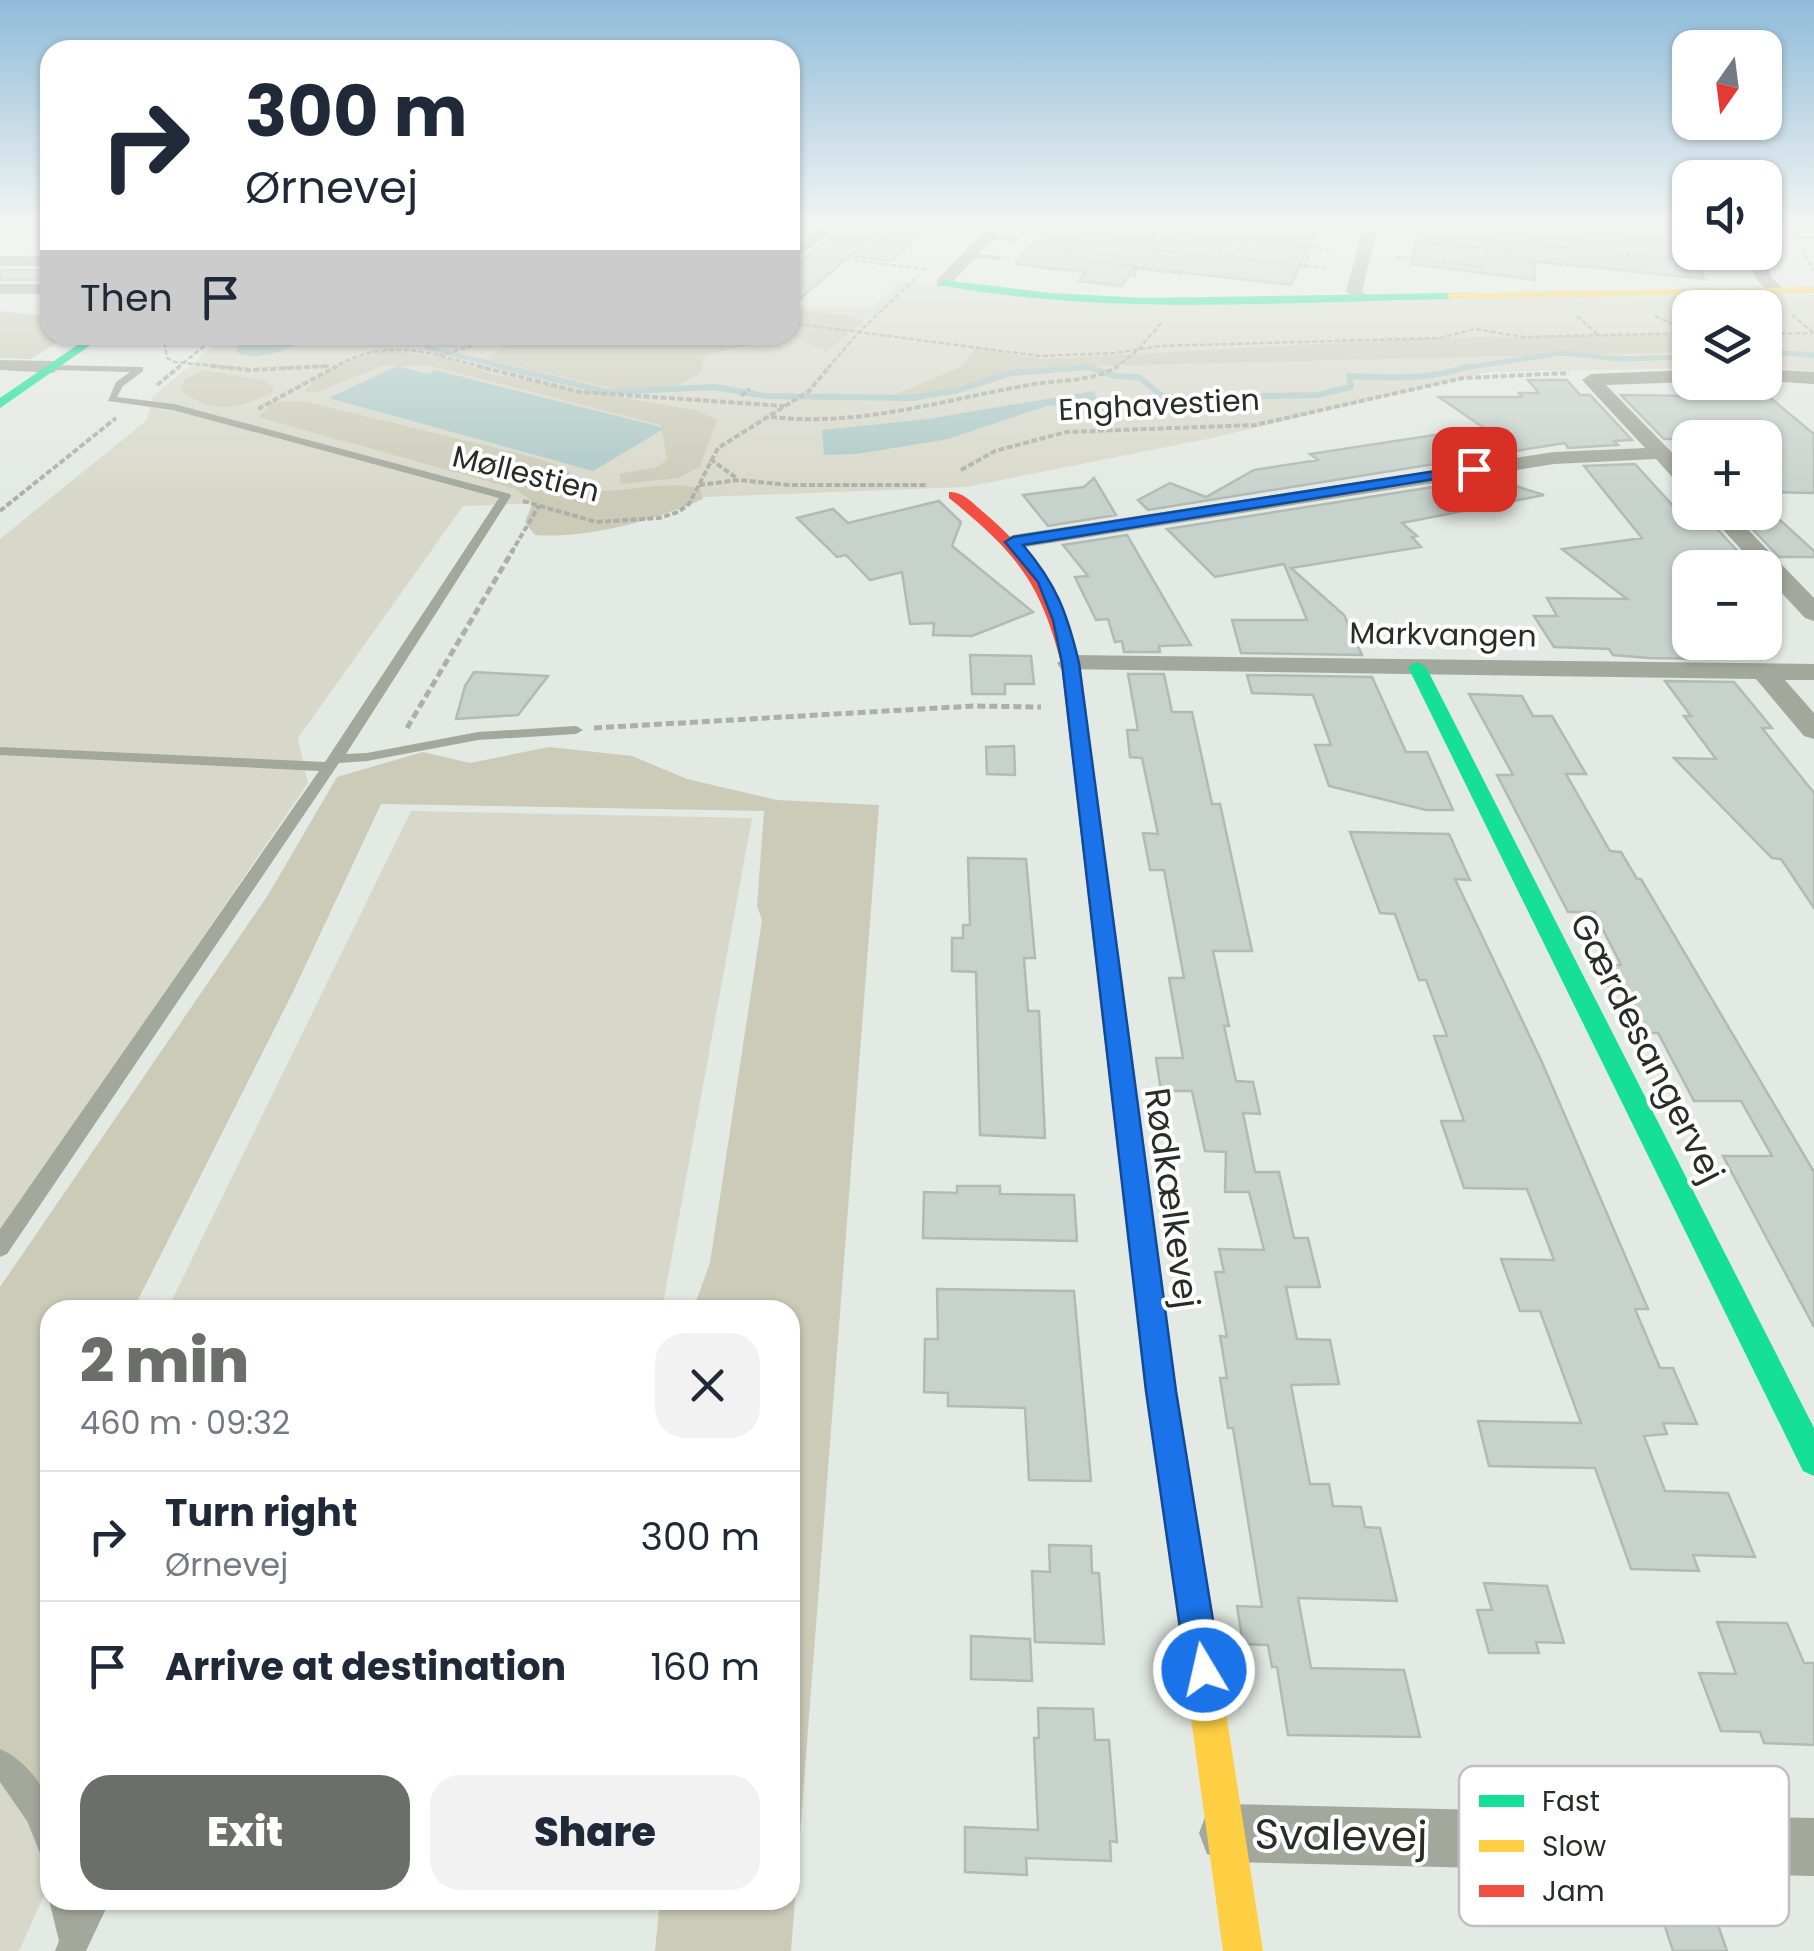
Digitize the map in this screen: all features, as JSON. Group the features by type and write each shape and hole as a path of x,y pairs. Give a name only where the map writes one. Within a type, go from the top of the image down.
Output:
{"street":[{"path":"0,404 85,345"},
{"path":"0,365 53,367"},
{"path":"1782,375 1812,376"},
{"path":"1672,377 1592,380 1672,464"},
{"path":"1013,542 1554,458 1661,453"},
{"name":"Rødkælkevej","path":"950,485 1013,542 1045,581 1061,620 1070,663 1161,1391 1243,1951"},
{"path":"1735,530 1814,613"},
{"name":"Markvangen","path":"1070,663 1814,672"},
{"name":"Gærdesangervej","path":"1416,667 1814,1460"},
{"path":"1764,672 1814,730"},
{"name":"Svalevej","path":"1228,1833 1459,1839"},
{"name":"Svalevej","path":"1789,1846 1814,1847"}],"lane":[{"path":"53,367 140,369 119,384 112,398 135,402"},
{"name":"Møllestien","path":"135,402 174,407 506,496"},
{"path":"0,1247 332,763 506,496"},
{"path":"0,751 332,763 478,736 576,730"},
{"path":"0,1763 12,1772 40,1818"},
{"path":"66,1910 72,1946"},
{"path":"72,1946 89,1910"}],"path":[{"path":"739,480 710,459 718,448 809,391 858,334 885,313"},
{"path":"770,416 838,420 894,415 1026,385 1102,375 1150,339 1169,313"},
{"path":"800,325 1040,356 1440,338 1476,330 1523,336 1672,333"},
{"path":"1782,334 1814,333"},
{"path":"165,345 168,358 250,370 336,365"},
{"path":"0,511 206,345"},
{"path":"439,356 471,346"},
{"path":"229,422 286,396 349,358 402,347 606,396 786,407"},
{"name":"Enghavestien","path":"950,485 983,454 1016,440 1053,432 1255,426 1492,374 1576,373"},
{"path":"742,396 750,388"},
{"name":"Møllestien","path":"506,496 596,522 659,518 689,504 710,459"},
{"path":"699,486 739,480 788,485 950,485"},
{"path":"392,752 539,506"},
{"path":"576,730 973,706 1077,708"}],"shaded area":[{"path":"800,313 1672,313 1672,368 1489,372 1212,438 966,487 463,506 298,738 308,783 0,1234 0,539 147,420 153,396 216,345 800,345"},
{"path":"1782,313 1814,313 1814,371 1782,368"},
{"path":"411,811 752,818 664,1300 172,1300"},
{"path":"0,1754 40,1783 40,1904 19,1951 0,1951"}],"green space":[{"path":"0,313 40,316 40,345 53,345 31,359 0,358"},
{"path":"800,313 849,315 863,322 826,352 800,340"},
{"path":"1672,334 1672,352 1044,367 914,398 894,395 963,366 976,347 1040,359 1426,338"},
{"path":"746,345 703,356 702,372 667,391 632,393 486,359 504,346"},
{"path":"390,350 453,359 491,374 699,411 717,420 700,467 678,478 621,484 619,474 657,467 667,460 661,425 431,366 382,366 318,392 304,392 343,364"},
{"path":"205,370 260,380 274,387 271,394 237,406 204,404 182,391 184,379"},
{"path":"303,401 537,458 567,469 583,490 675,485 701,490 703,499 621,526 577,534 535,535 525,522 533,502 515,489 258,417 273,402"},
{"path":"549,747 632,756 687,779 777,800 879,805 800,1834 800,1300 697,1300 710,1263 762,920 757,906 764,811 381,804 293,992 138,1300 40,1300 40,1783 0,1754 0,1287 268,895 337,777 423,752 470,763"},
{"path":"659,1910 794,1910 791,1951 655,1951"}],"water":[{"path":"238,345 295,345 268,355 235,352"},
{"path":"397,366 428,374 435,370 665,428 593,471 329,398"},
{"path":"1094,391 1097,400 1047,406 948,439 857,454 824,455 822,430 928,419"}],"building":[{"path":"1528,380 1567,380 1580,395 1590,395 1632,440 1614,441 1618,445 1568,448 1565,443 1148,510 1138,500 1170,483 1206,497 1254,470 1318,460 1310,454 1454,432 1513,448 1439,397 1522,397 1519,393 1539,393"},
{"path":"1621,395 1672,396 1672,400 1773,400 1814,434 1814,493 1782,492 1782,420 1672,420 1672,439 1664,439"},
{"path":"1635,464 1672,505 1672,530 1718,530 1736,550 1672,550 1672,658 1613,655 1609,649 1554,647 1534,616 1557,616 1547,598 1627,599 1562,549 1642,538 1584,466"},
{"path":"1094,478 1116,515 1048,526 1023,495 1084,487"},
{"path":"1490,478 1544,495 1402,523 1417,536 1412,537 1421,547 1291,568 1344,615 1362,655 1241,653 1232,620 1307,620 1284,564 1215,577 1167,529"},
{"path":"939,501 961,522 952,546 1033,612 972,636 933,635 934,623 910,624 902,572 870,580 846,555 837,557 797,518 833,509 848,523"},
{"path":"1782,522 1814,551 1814,557 1782,557 1782,550 1772,550 1753,530 1782,530"},
{"path":"1127,535 1191,645 1159,646 1160,652 1124,652 1122,641 1115,642 1108,619 1096,620 1075,577 1088,576 1063,545"},
{"path":"970,655 1031,656 1034,684 1005,684 1005,694 972,694"},
{"path":"474,672 548,676 518,715 456,719 465,686"},
{"path":"1128,674 1164,674 1172,712 1192,712 1212,804 1220,804 1252,951 1213,951 1229,1026 1224,1026 1236,1081 1253,1082 1260,1114 1243,1113 1255,1172 1279,1172 1294,1238 1308,1238 1320,1287 1286,1287 1297,1339 1330,1340 1339,1384 1291,1385 1310,1484 1329,1484 1333,1506 1361,1507 1365,1527 1380,1528 1397,1601 1298,1598 1311,1668 1404,1670 1420,1737 1288,1735 1277,1667 1272,1667 1268,1645 1243,1644 1237,1606 1262,1607 1233,1428 1228,1428 1220,1378 1227,1378 1220,1336 1227,1337 1215,1272 1224,1272 1219,1249 1264,1250 1249,1192 1225,1192 1226,1152 1205,1151 1192,1091 1161,1091 1156,1058 1183,1058 1169,978 1184,978 1164,870 1150,870 1143,833 1158,834 1142,758 1130,757 1127,730 1138,730"},
{"path":"1247,675 1372,677 1406,752 1427,752 1453,810 1426,810 1329,786 1315,745 1331,745 1313,695 1252,693"},
{"path":"1665,681 1734,682 1772,728 1762,728 1814,793 1814,908 1781,859 1772,858 1674,758 1716,759 1684,716 1691,716"},
{"path":"1469,694 1522,696 1533,716 1552,716 1586,774 1566,774 1610,851 1621,852 1637,879 1641,879 1814,1172 1814,1327 1723,1156 1772,1156 1741,1101 1694,1101 1658,1033 1646,1033 1625,994 1612,993 1597,965 1621,965 1594,912 1568,912 1497,775 1513,775"},
{"path":"1014,746 1015,775 987,774 986,747"},
{"path":"1350,832 1449,834 1470,880 1455,879 1541,1060 1648,1309 1635,1309 1660,1368 1673,1368 1697,1424 1663,1423 1667,1434 1644,1436 1665,1491 1728,1493 1755,1557 1693,1555 1699,1571 1631,1569 1595,1468 1489,1466 1478,1421 1581,1423 1540,1311 1520,1311 1501,1259 1554,1260 1527,1189 1464,1188 1441,1121 1464,1121 1434,1036 1447,1036 1426,980 1419,980 1395,914 1380,913"},
{"path":"968,858 1026,859 1035,958 1024,958 1028,1011 1039,1011 1045,1138 980,1135 976,972 952,971 952,938 963,938 963,925 970,925"},
{"path":"957,1186 1000,1186 1000,1194 1074,1195 1077,1241 923,1238 924,1192 957,1193"},
{"path":"937,1289 1074,1291 1091,1481 1029,1480 1025,1408 948,1406 948,1393 924,1392 925,1339 938,1339"},
{"path":"1049,1545 1091,1546 1092,1573 1099,1573 1104,1644 1035,1642 1032,1571 1050,1572"},
{"path":"1484,1583 1547,1586 1564,1643 1536,1642 1539,1653 1489,1653 1477,1610 1492,1610"},
{"path":"1717,1622 1787,1623 1804,1663 1814,1663 1814,1745 1764,1743 1760,1732 1721,1731 1699,1673 1736,1674"},
{"path":"971,1636 1030,1639 1032,1681 971,1679"},
{"path":"1038,1708 1093,1709 1095,1740 1109,1740 1117,1842 1110,1841 1111,1861 1026,1858 1027,1875 965,1872 965,1827 1038,1830 1034,1738 1039,1738"},
{"path":"1665,1926 1718,1926 1727,1951 1673,1951"}],"waterway":[{"path":"427,348 510,368"},
{"path":"1465,368 1562,353 1620,359 1672,358"},
{"path":"1782,353 1814,355"},
{"path":"500,366 607,392 715,387 765,396 913,398 958,390 1012,373 1075,368"},
{"path":"1465,368 1470,366"},
{"path":"1071,368 1075,368"},
{"path":"1075,368 1091,368"},
{"path":"1075,368 1091,368"},
{"path":"1091,368 1115,376 1139,377 1162,396 1183,398 1317,395 1351,387 1349,376 1426,376 1465,368"}],"traffic: fast":[{"path":"0,404 85,345"},
{"path":"1417,667 1814,1460"}],"traffic: slow":[{"path":"1129,1138 1161,1391 1243,1951"}],"traffic: jam":[{"path":"954,495 998,532 1030,567 1053,607 1062,633 1070,663 1129,1138"}],"route":[{"path":"1204,1670 1161,1391 1070,663 1061,620 1045,581 1013,542 1474,469"}]}
